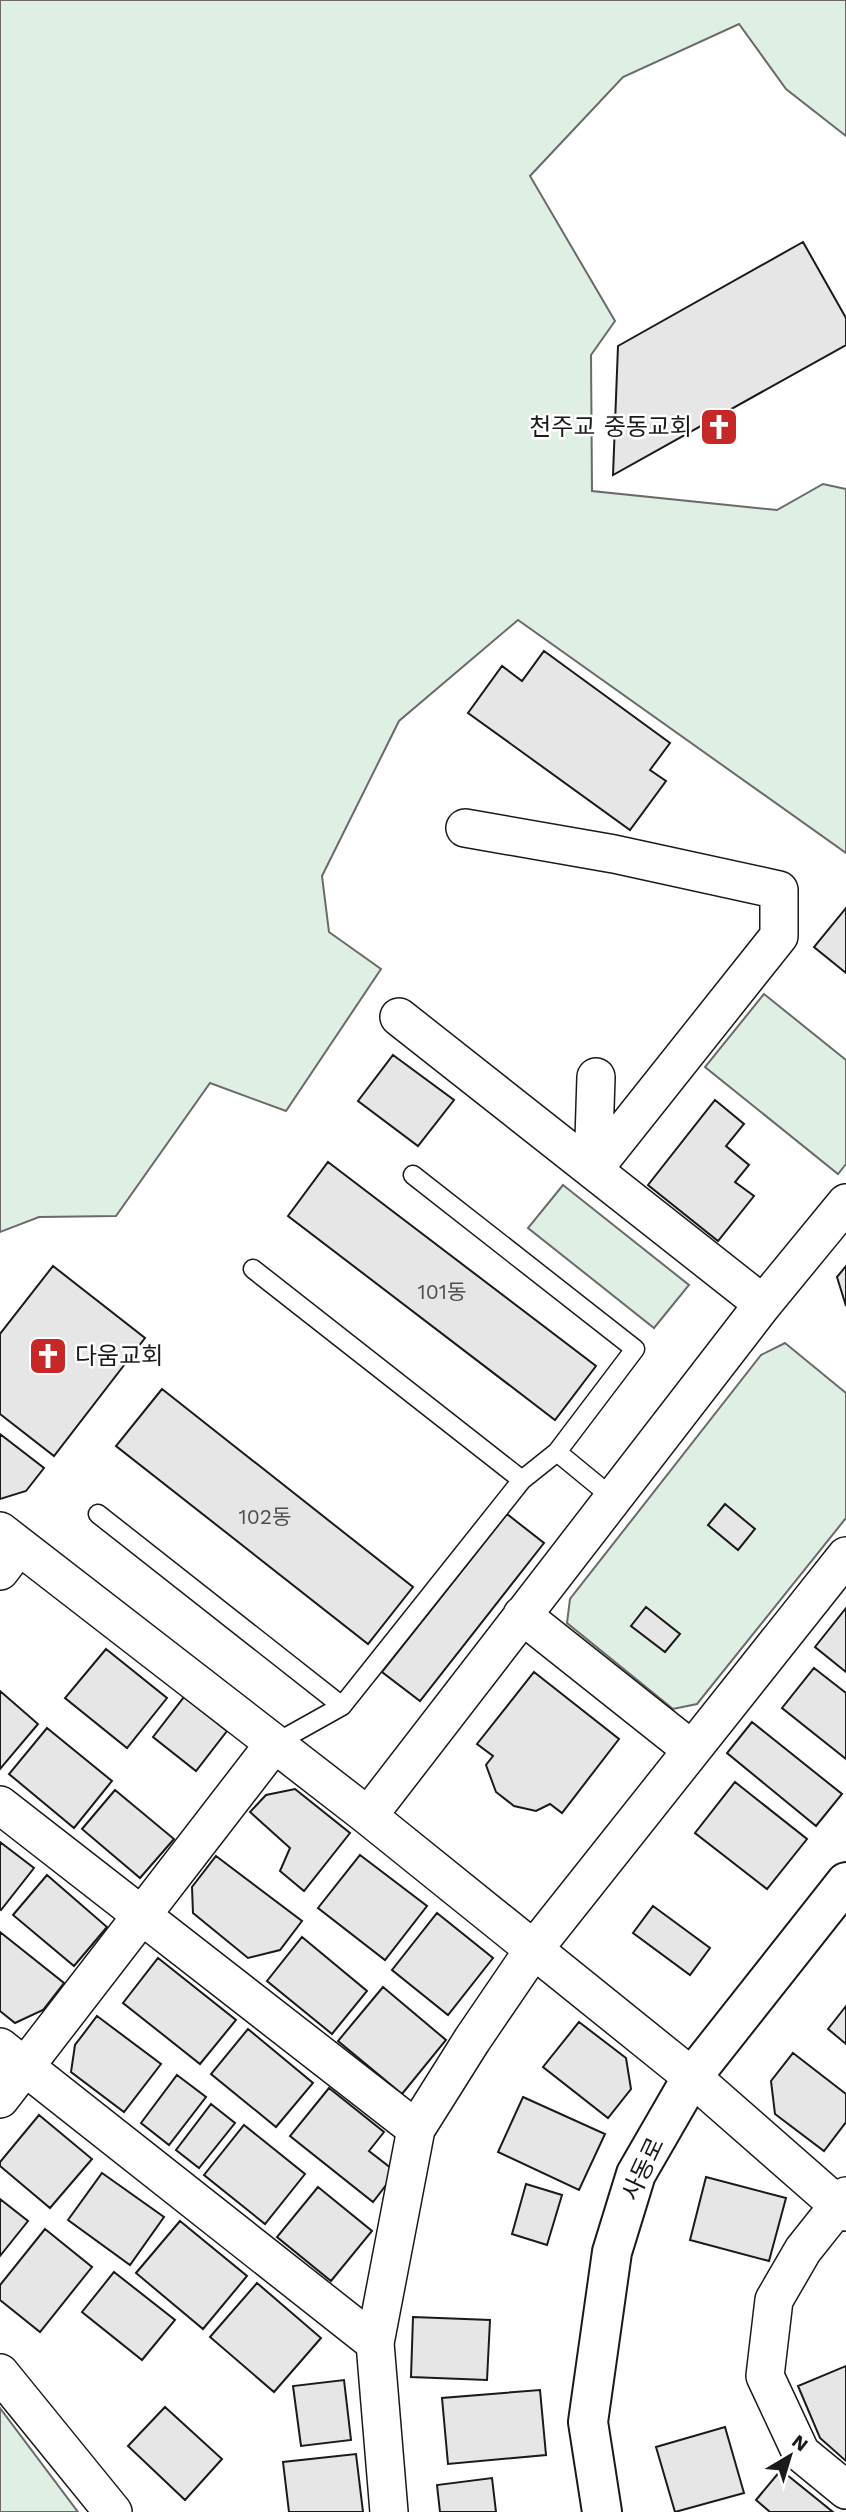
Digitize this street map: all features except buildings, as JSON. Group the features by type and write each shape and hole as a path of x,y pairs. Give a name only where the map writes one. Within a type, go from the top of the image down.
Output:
{"street":[{"path":"465,828 614,854 779,890 779,936 593,1170"},
{"path":"399,1017 764,1304"},
{"path":"593,1170 596,1077"},
{"path":"368,1816 764,1304 846,1203"},
{"path":"6,1549 274,1744 368,1816 692,2077 843,2204 803,2250 774,2300 765,2376 801,2453 846,2490"},
{"path":"388,2512 375,2343 416,2129 534,1949 846,1556"},
{"path":"522,1615 692,1750"},
{"path":"0,2099 13,2057 142,1916 274,1744"},
{"path":"0,1805 416,2129"},
{"name":"사동로","path":"603,2512 587,2421 612,2252 636,2174 692,2077 846,1882"},
{"path":"13,2057 375,2343"},
{"path":"0,2373 113,2512"}],"lane":[{"path":"274,1744 342,1706 522,1480 557,1452 635,1349 413,1175"},
{"path":"253,1269 522,1480"},
{"path":"557,1452 613,1498"},
{"path":"98,1514 342,1706"}],"green space":[{"path":"0,0 846,0 846,136 786,89 739,24 623,77 530,176 615,321 591,355 592,491 777,510 823,484 846,489 846,853 518,620 399,721 322,876 329,932 381,969 286,1111 210,1083 116,1216 39,1217 0,1232"},
{"path":"764,994 846,1060 846,1164 838,1174 705,1067"},
{"path":"563,1185 689,1285 654,1328 528,1228"},
{"path":"785,1343 846,1393 846,1518 697,1704 673,1709 567,1623 570,1599 761,1355"},
{"path":"0,2408 78,2512 0,2512"}],"place":[{"name":"천주교 중동교회","path":"719,427"},
{"name":"다움교회","path":"48,1356"}]}
